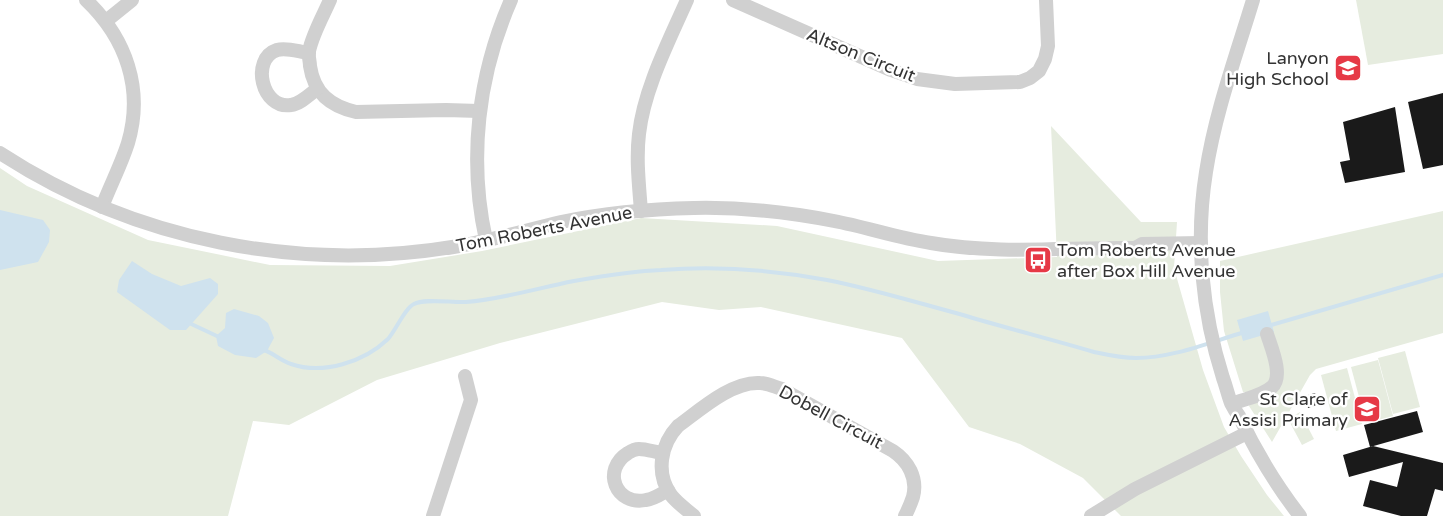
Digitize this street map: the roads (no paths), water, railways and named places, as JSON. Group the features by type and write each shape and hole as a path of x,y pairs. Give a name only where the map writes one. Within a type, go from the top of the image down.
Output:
{"street":[{"path":"86,0 113,31 124,52 133,87 133,122 128,144 102,207"},
{"path":"106,21 132,0"},
{"path":"330,0 313,38 309,53 312,76 317,89 328,101 342,109 356,112 479,111"},
{"path":"486,240 479,201 477,143 479,111 496,37 511,0"},
{"path":"641,211 638,147 645,102 687,0"},
{"name":"Altson Circuit","path":"733,0 891,70 930,82 956,84 1020,82 1035,75 1045,60 1048,46 1046,0"},
{"path":"1253,0 1219,112 1209,152 1201,216 1201,248 1211,334 1232,404 1266,468 1300,516"},
{"path":"309,53 284,49 276,50 266,58 262,70 263,85 273,100 281,105 289,106 297,104 317,89"},
{"name":"Tom Roberts Avenue","path":"0,153 52,184 128,218 208,241 272,252 374,256 402,254 486,240 564,222 615,213 696,208 779,212 835,221 930,243 970,248 1135,248 1142,244 1201,248"},
{"path":"1232,404 1273,387 1277,379 1277,367 1267,334"},
{"path":"432,516 471,400 465,376"},
{"name":"Dobell Circuit","path":"662,453 669,438 678,426 727,392 742,385 766,384 782,389 902,457 914,478 913,496 905,516"},
{"path":"1100,514 1135,489 1247,434"},
{"path":"668,490 653,499 637,501 623,496 617,488 614,479 616,464 631,451 638,449 662,453 662,468 668,490 681,506 694,516"}],"water":[{"path":"0,210 43,220 50,230 49,242 38,262 0,270"},
{"path":"132,261 152,274 181,286 210,278 218,284 218,294 186,330 170,330 117,292 119,280"},
{"path":"234,309 259,316 268,323 274,338 267,351 256,358 235,355 218,346 216,336 225,328 226,313"},
{"path":"1268,311 1274,332 1243,341 1237,320"}],"waterway":[{"path":"264,350 291,364 303,367 329,367 355,360 378,347 388,339 407,310 419,302 480,301 574,281 618,274 702,268 765,271 844,284 895,296 1094,352 1120,357 1136,358 1164,355 1191,349 1245,332"},
{"path":"1268,326 1443,275"},
{"path":"187,322 219,337"}],"place":[{"name":"Lanyon High School","path":"1348,68"},
{"name":"Tom Roberts Avenue after Box Hill Avenue","path":"1038,260"},
{"name":"St Clare of Assisi Primary","path":"1367,409"}]}
